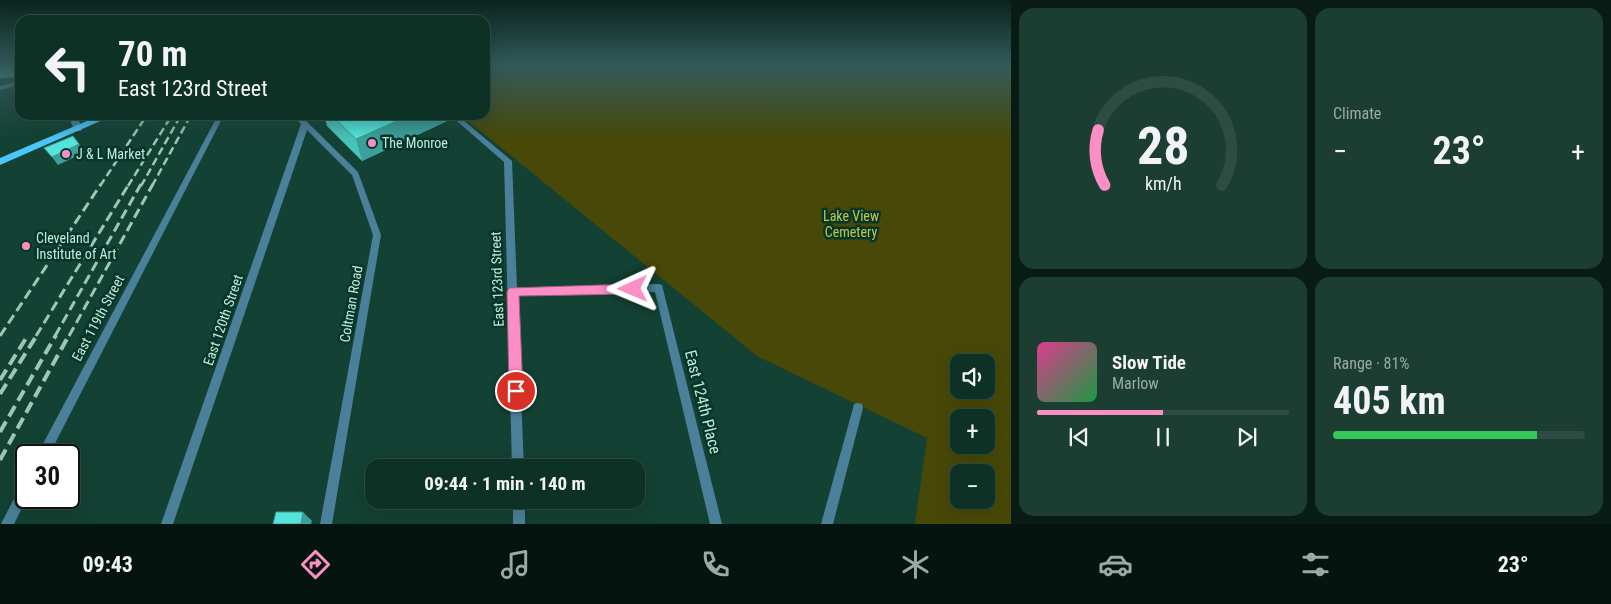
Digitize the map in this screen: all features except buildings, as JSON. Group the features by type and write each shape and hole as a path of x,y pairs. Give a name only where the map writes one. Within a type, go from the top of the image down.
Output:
{"main road":[{"path":"0,162 98,120"}],"street":[{"path":"75,120 78,129"},
{"name":"East 119th Street","path":"49,444 217,120"},
{"name":"Coltman Road","path":"301,120 355,174 378,235 326,524"},
{"name":"East 123rd Street","path":"458,120 508,161 518,459"},
{"name":"East 120th Street","path":"167,524 305,124"},
{"name":"East 124th Place","path":"513,292 658,288 716,524"},
{"path":"827,524 858,408"},
{"path":"7,524 15,508"},
{"path":"519,509 520,524"}],"green space":[{"name":"Lake View Cemetery","path":"490,90 1011,90 1011,524 915,524 927,438 757,356 467,120 490,120"}],"railway":[{"path":"100,186 144,120"},
{"path":"128,186 169,120"},
{"path":"141,186 178,120"},
{"path":"152,186 188,120"},
{"path":"0,336 101,184"},
{"path":"36,336 129,184"},
{"path":"55,336 141,184"},
{"path":"69,336 153,184"},
{"path":"0,380 28,335"},
{"path":"0,394 37,335"},
{"path":"0,432 56,335"},
{"path":"0,460 69,335"}],"place":[{"name":"The Monroe","path":"372,143"},
{"name":"J & L Market","path":"66,154"},
{"name":"Cleveland Institute of Art","path":"26,246"}],"route":[{"path":"516,391 513,292 633,289"}]}
